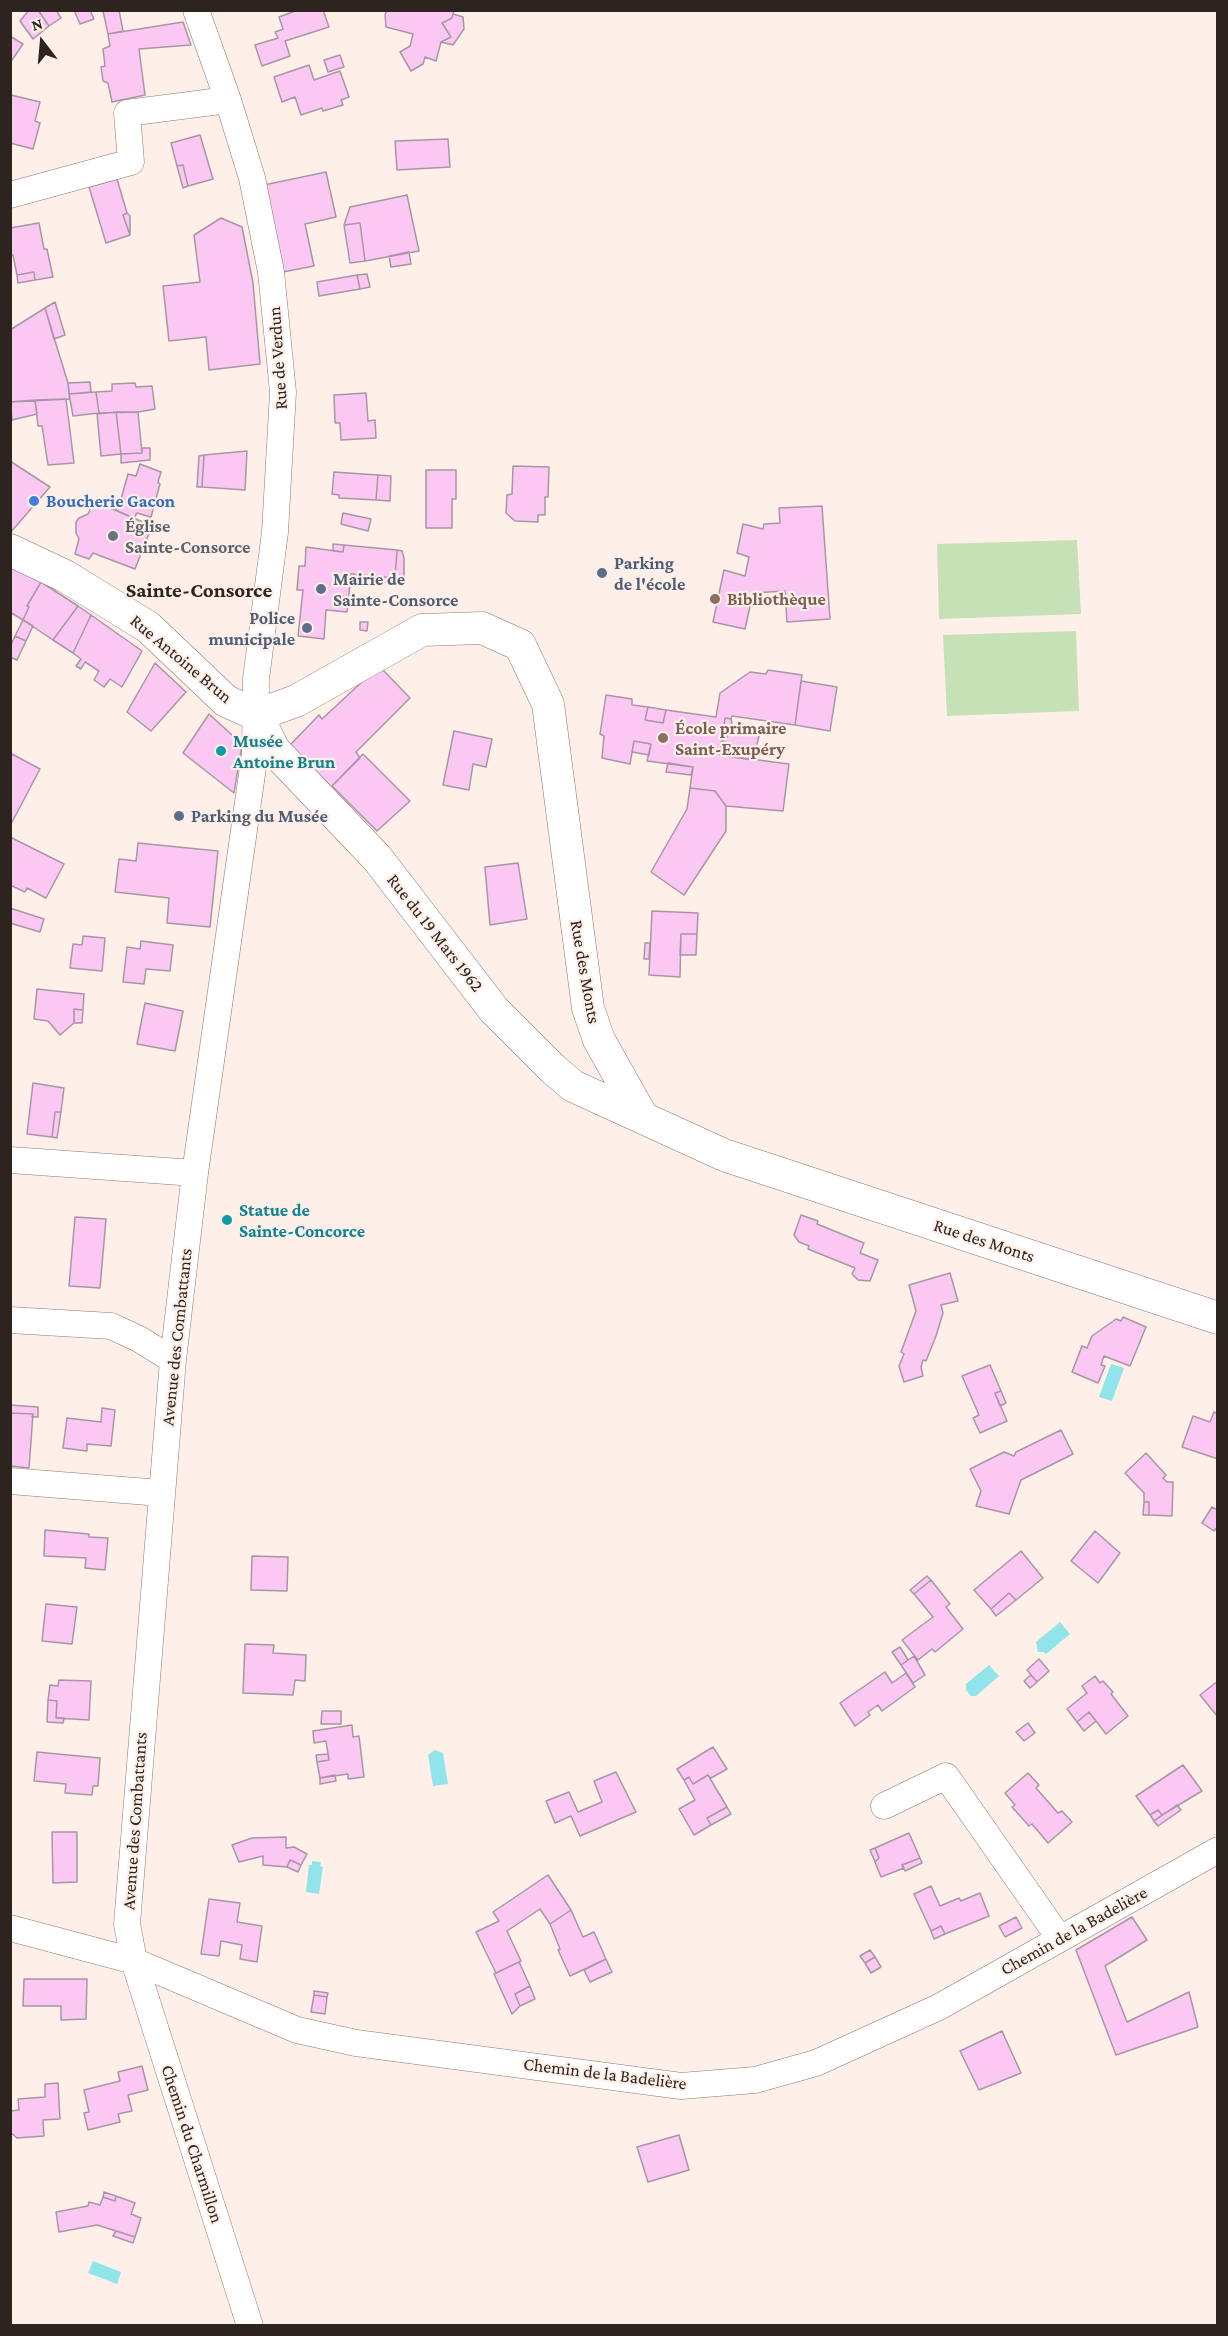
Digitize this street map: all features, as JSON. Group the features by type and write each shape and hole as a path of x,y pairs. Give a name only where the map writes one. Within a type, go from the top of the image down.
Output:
{"street":[{"name":"Rue de Verdun","path":"196,10 228,100 252,178 271,272 283,392 275,532 256,679 257,716"},
{"path":"10,195 131,162 127,112 228,100"},
{"name":"Rue Antoine Brun","path":"10,550 65,576 148,627 226,701 257,716"},
{"name":"Rue des Monts","path":"257,716 296,701 422,630 482,628 520,645 548,704 588,1008 596,1032 618,1077 643,1118 724,1155 1218,1318"},
{"name":"Rue du 19 Mars 1962","path":"257,716 274,750 377,858 494,1010 573,1086 643,1118"},
{"name":"Avenue des Combattants","path":"134,1961 127,1924 173,1360 195,1173 255,753 257,716"},
{"path":"553,1069 571,1066 584,1057 591,1047 596,1032"},
{"path":"10,1160 195,1173"},
{"path":"10,1320 111,1326 140,1339 173,1360"},
{"path":"10,1481 161,1493"},
{"path":"884,1806 946,1776 1060,1939"},
{"name":"Chemin de la Badelière","path":"10,1929 134,1961 297,2030 368,2045 681,2086 755,2080 816,2063 939,2007 1218,1850"},
{"name":"Chemin du Charmillon","path":"134,1961 250,2325"}],"green space":[{"path":"1077,540 1081,614 939,619 937,544"},
{"path":"1076,631 1079,711 947,716 943,635"}],"water":[{"path":"1111,1364 1124,1368 1112,1401 1099,1397"},
{"path":"1060,1622 1070,1634 1046,1654 1038,1652 1036,1642"},
{"path":"989,1665 999,1676 976,1696 971,1696 966,1690 966,1684"},
{"path":"435,1750 443,1753 448,1784 433,1786 428,1755"},
{"path":"312,1861 321,1862 320,1866 323,1867 319,1894 306,1892 309,1865 312,1865"},
{"path":"93,2261 121,2272 117,2284 88,2273"}],"building":[{"path":"29,10 38,10 49,26 33,39 20,21"},
{"path":"38,10 56,10 61,18 49,26"},
{"path":"74,10 90,10 94,19 80,24"},
{"path":"119,10 123,31 108,34 103,11"},
{"path":"298,10 323,10 329,27 285,41 290,56 262,66 255,45 278,38 275,32 283,29 279,17"},
{"path":"388,10 454,10 452,18 442,23 451,37 441,42 436,61 425,57 423,64 411,71 400,52 410,46 413,34 386,27 385,14"},
{"path":"453,14 463,17 464,29 453,45 441,42 451,37 442,23 452,18"},
{"path":"183,22 191,45 139,49 145,95 112,102 108,83 103,81 101,67 105,66 103,49 110,46 108,34"},
{"path":"10,36 23,44 10,63"},
{"path":"340,55 344,67 328,72 324,60"},
{"path":"309,65 314,80 340,71 349,97 341,100 343,105 323,111 322,108 301,115 295,97 282,102 274,77"},
{"path":"11,95 40,102 35,121 40,123 33,149 10,143"},
{"path":"200,135 213,179 188,186 183,165 177,166 171,143"},
{"path":"448,139 450,167 397,170 395,141"},
{"path":"183,165 188,186 183,188 177,166"},
{"path":"326,172 336,217 305,224 314,266 283,272 264,185"},
{"path":"117,179 127,213 123,215 130,235 106,243 89,187"},
{"path":"407,195 419,251 365,261 360,223 344,225 350,207"},
{"path":"127,213 130,216 130,235 123,215"},
{"path":"221,218 242,227 253,283 260,364 209,370 206,337 169,341 163,286 200,282 194,235"},
{"path":"39,223 53,277 35,280 34,272 17,275 13,255 10,255 10,228"},
{"path":"360,223 365,261 350,263 344,225"},
{"path":"409,252 411,264 391,267 389,256"},
{"path":"34,272 35,280 18,283 17,275"},
{"path":"367,274 370,287 360,289 357,275"},
{"path":"357,275 360,289 319,296 317,282"},
{"path":"55,302 65,335 54,339 45,308"},
{"path":"45,308 68,383 70,399 10,402 10,330"},
{"path":"90,382 91,392 69,394 68,383"},
{"path":"135,383 136,387 152,386 155,409 99,413 96,392 112,391 112,384"},
{"path":"96,392 99,413 73,416 69,394"},
{"path":"366,393 368,421 375,420 376,438 341,440 340,423 335,423 334,395"},
{"path":"66,399 74,463 48,465 42,426 38,426 35,400"},
{"path":"35,400 37,414 12,420 10,402"},
{"path":"116,412 138,412 142,453 121,454"},
{"path":"116,412 121,454 101,456 97,414"},
{"path":"142,448 150,448 150,460 121,463 121,454 142,453"},
{"path":"247,451 245,490 202,487 204,455"},
{"path":"204,455 202,487 197,487 199,456"},
{"path":"10,461 50,487 10,533"},
{"path":"140,464 161,472 158,482 160,484 151,517 137,513 134,518 115,510 119,506 128,474 136,476"},
{"path":"513,466 549,467 545,515 538,515 538,522 515,521 506,513 507,495 512,494"},
{"path":"426,470 456,470 456,499 452,499 452,528 426,528"},
{"path":"334,472 378,475 376,500 339,498 339,495 332,494"},
{"path":"378,475 391,476 390,501 376,500"},
{"name":"Église Sainte-Consorce","path":"94,501 152,526 135,569 93,553 89,559 75,554 79,539 76,533 76,522 88,514"},
{"path":"822,506 830,619 787,622 785,591 753,593 745,629 713,622 724,570 745,576 749,557 737,553 743,524 763,529 764,524 780,523 779,508"},
{"path":"343,513 371,519 368,531 341,524"},
{"path":"333,544 344,545 343,552 333,551"},
{"path":"344,545 397,550 395,578 351,574 347,612 326,610 324,639 298,636 303,590 297,590 299,566 305,566 306,547 343,552"},
{"path":"397,550 402,551 404,558 404,584 381,582 381,577 395,578"},
{"path":"10,566 41,582 27,606 29,607 23,620 10,612"},
{"path":"41,582 78,606 53,640 23,620 29,607 27,606"},
{"path":"78,606 91,615 73,653 53,640"},
{"path":"91,615 142,651 122,687 110,679 104,687 94,680 99,671 85,662 81,669 76,666 81,659 73,653"},
{"path":"23,620 33,626 26,641 15,636"},
{"path":"360,622 368,622 367,631 360,630"},
{"path":"15,636 26,641 17,660 10,657 10,647"},
{"path":"155,663 186,692 151,731 127,712"},
{"path":"379,666 410,698 356,752 360,758 331,787 290,745 319,715 322,719"},
{"name":"École primaire Saint-Exupéry","path":"768,670 802,675 795,725 732,716 731,719 725,718 720,755 789,764 783,811 726,806 715,791 690,788 693,767 647,761 651,744 634,741 630,764 602,758 604,736 600,734 606,695 632,699 632,705 648,707 645,720 663,723 666,710 716,717 720,693 750,672 766,674"},
{"path":"801,681 837,687 830,731 795,725"},
{"path":"648,707 666,710 663,723 645,720"},
{"path":"209,714 242,744 234,793 183,753"},
{"path":"725,718 731,719 733,728 721,745"},
{"path":"733,728 760,732 753,760 720,755 721,745"},
{"path":"454,731 492,739 486,767 473,764 469,790 443,785"},
{"path":"634,741 651,744 649,755 632,752"},
{"path":"10,753 40,769 10,826"},
{"path":"363,754 410,801 377,831 332,786"},
{"path":"668,763 693,767 691,775 666,772"},
{"path":"690,788 715,791 726,806 726,831 684,895 651,872 687,809"},
{"path":"10,837 64,864 46,898 27,888 25,892 10,885"},
{"path":"138,843 218,851 210,927 167,923 169,898 115,892 119,859 136,861"},
{"path":"518,863 527,919 490,925 485,867"},
{"path":"10,908 44,919 40,932 10,923"},
{"path":"652,911 698,913 697,934 681,934 680,977 649,975"},
{"path":"681,934 697,934 696,955 680,955"},
{"path":"83,936 105,938 102,971 70,968 73,944 82,945"},
{"path":"141,941 173,945 170,971 146,969 144,984 123,982 127,947 140,949"},
{"path":"645,943 650,943 649,959 644,959"},
{"path":"37,989 84,994 83,1010 74,1009 74,1023 60,1035 48,1021 34,1019"},
{"path":"145,1003 183,1011 175,1051 137,1044"},
{"path":"74,1009 83,1010 82,1023 74,1023"},
{"path":"33,1083 64,1088 61,1112 55,1112 52,1137 27,1134"},
{"path":"55,1112 61,1112 57,1138 52,1137"},
{"path":"801,1215 864,1243 860,1253 878,1260 870,1281 858,1280 852,1274 855,1268 808,1249 809,1246 799,1242 794,1235"},
{"path":"75,1217 106,1219 100,1288 69,1286"},
{"path":"950,1273 958,1301 941,1305 943,1313 936,1336 926,1361 923,1360 921,1367 923,1376 904,1382 899,1366 904,1354 901,1352 916,1311 909,1285"},
{"path":"1123,1317 1146,1327 1130,1366 1104,1356 1101,1365 1105,1366 1098,1383 1072,1372 1082,1346 1087,1348 1092,1336 1116,1319 1121,1321"},
{"path":"990,1365 1001,1391 995,1393 1007,1421 980,1433 973,1418 979,1415 962,1376"},
{"path":"1001,1391 1006,1403 1000,1406 995,1393"},
{"path":"10,1405 38,1407 38,1417 32,1417 33,1414 10,1413"},
{"path":"102,1408 115,1410 111,1446 87,1444 87,1451 63,1448 67,1418 101,1422"},
{"path":"1214,1412 1218,1414 1218,1459 1182,1447 1193,1416 1210,1422"},
{"path":"10,1413 33,1414 29,1468 10,1466"},
{"path":"1061,1430 1073,1454 1021,1480 1009,1514 976,1506 981,1491 970,1469 1004,1452 1014,1456 1016,1452"},
{"path":"1146,1453 1166,1475 1163,1478 1167,1482 1173,1482 1172,1516 1149,1515 1149,1502 1144,1502 1144,1493 1125,1473"},
{"path":"1144,1502 1149,1502 1149,1515 1143,1515"},
{"path":"1212,1507 1218,1510 1218,1526 1214,1531 1202,1523"},
{"path":"45,1530 108,1538 105,1570 85,1568 86,1558 44,1556"},
{"path":"1095,1531 1120,1553 1098,1583 1071,1561"},
{"path":"1021,1551 1043,1578 1016,1600 1009,1593 991,1609 974,1590"},
{"path":"252,1556 288,1557 287,1591 251,1590"},
{"path":"927,1576 931,1580 914,1594 910,1590"},
{"path":"931,1580 950,1604 946,1607 963,1629 935,1652 932,1649 918,1660 902,1640 933,1617 914,1594"},
{"path":"1009,1593 1016,1600 996,1616 991,1609"},
{"path":"46,1604 77,1607 72,1644 42,1641"},
{"path":"245,1644 274,1645 273,1653 306,1655 305,1681 295,1680 293,1695 243,1693"},
{"path":"900,1647 908,1660 901,1665 892,1652"},
{"path":"914,1656 925,1675 913,1683 901,1665"},
{"path":"1039,1659 1049,1671 1037,1682 1027,1670"},
{"path":"885,1672 892,1683 906,1673 915,1687 882,1711 878,1705 868,1712 870,1715 855,1726 840,1703"},
{"path":"1031,1675 1037,1682 1030,1688 1024,1681"},
{"path":"1095,1676 1100,1683 1103,1681 1113,1692 1111,1694 1128,1716 1106,1734 1089,1712 1077,1722 1067,1709 1087,1693 1082,1686"},
{"path":"59,1680 91,1681 89,1720 56,1718 57,1701 48,1700 50,1685 58,1686"},
{"path":"1218,1681 1218,1717 1200,1695"},
{"path":"48,1700 57,1701 56,1718 64,1718 63,1723 47,1722"},
{"path":"322,1711 341,1711 341,1724 321,1724"},
{"path":"1089,1712 1096,1721 1084,1731 1077,1722"},
{"path":"1028,1723 1035,1733 1024,1741 1016,1732"},
{"path":"352,1725 353,1737 359,1736 364,1777 348,1779 348,1774 320,1778 317,1762 329,1760 326,1741 314,1743 313,1731"},
{"path":"713,1747 727,1769 711,1778 708,1775 693,1784 689,1777 684,1780 677,1769"},
{"path":"37,1752 100,1758 98,1786 93,1786 92,1795 65,1793 66,1784 34,1781"},
{"path":"328,1754 329,1760 317,1762 316,1755"},
{"path":"1183,1765 1202,1791 1162,1815 1158,1810 1150,1815 1136,1796"},
{"path":"616,1772 636,1812 580,1836 571,1816 555,1823 546,1801 569,1792 578,1812 602,1802 594,1781"},
{"path":"1028,1773 1039,1785 1036,1788 1058,1813 1062,1811 1072,1822 1048,1843 1032,1824 1029,1826 1012,1807 1015,1805 1005,1793"},
{"path":"335,1775 336,1781 320,1784 320,1778"},
{"path":"708,1775 727,1807 707,1818 711,1825 694,1835 679,1809 695,1800 684,1780 689,1777 693,1784"},
{"path":"1177,1805 1181,1810 1158,1826 1154,1821"},
{"path":"727,1807 731,1814 711,1825 707,1818"},
{"path":"1158,1810 1162,1815 1154,1821 1150,1815"},
{"path":"52,1832 77,1832 77,1882 53,1883"},
{"path":"909,1833 920,1858 902,1865 904,1868 881,1877 875,1862 879,1858 875,1848"},
{"path":"286,1837 286,1848 294,1847 307,1854 301,1865 290,1860 287,1867 263,1865 263,1856 239,1862 232,1845 252,1838"},
{"path":"875,1848 879,1858 875,1862 870,1850"},
{"path":"920,1858 922,1863 905,1871 902,1865"},
{"path":"290,1860 301,1865 298,1872 287,1867"},
{"path":"548,1875 571,1910 550,1924 540,1909 507,1931 521,1961 496,1973 476,1932 499,1921 493,1912"},
{"path":"931,1886 940,1906 980,1893 989,1916 945,1934 941,1926 931,1931 914,1894"},
{"path":"209,1899 240,1903 237,1922 262,1926 257,1962 240,1959 242,1945 221,1941 219,1956 201,1954"},
{"path":"571,1910 583,1937 594,1932 606,1959 570,1976 558,1950 560,1949 550,1924"},
{"path":"1016,1917 1022,1928 1005,1937 999,1926"},
{"path":"1132,1917 1147,1940 1105,1966 1127,2022 1189,1992 1198,2027 1116,2055 1076,1950"},
{"path":"941,1926 945,1934 934,1939 931,1931"},
{"path":"870,1950 875,1957 865,1963 860,1956"},
{"path":"875,1957 881,1967 871,1973 865,1963"},
{"path":"606,1959 612,1972 590,1982 584,1970"},
{"path":"519,1962 530,1986 515,1994 520,2006 512,2014 494,1974"},
{"path":"24,1979 87,1979 86,2019 61,2020 61,2006 23,2006"},
{"path":"530,1986 535,1999 520,2006 515,1994"},
{"path":"314,1991 328,1993 327,1997 314,1995"},
{"path":"314,1995 327,1997 325,2014 311,2012"},
{"path":"1002,2031 1021,2073 979,2090 960,2051"},
{"path":"142,2066 148,2090 128,2095 132,2111 118,2114 120,2122 88,2130 84,2113 89,2112 84,2090 120,2081 118,2072"},
{"path":"58,2083 60,2119 43,2120 44,2136 17,2138 10,2132 10,2111 19,2110 18,2099 45,2097 45,2084"},
{"path":"679,2135 689,2170 648,2182 637,2147"},
{"path":"104,2192 116,2196 115,2201 103,2197"},
{"path":"116,2196 135,2203 131,2214 141,2218 135,2237 97,2225 59,2232 56,2212 88,2206 89,2202 100,2205 103,2197 115,2201"},
{"path":"116,2231 135,2237 133,2243 113,2236"}],"place":[{"name":"Boucherie Gacon","path":"34,501"},
{"name":"Église Sainte-Consorce","path":"113,536"},
{"name":"Parking de l'école","path":"602,573"},
{"name":"Mairie de Sainte-Consorce","path":"321,589"},
{"name":"Bibliothèque","path":"715,599"},
{"name":"Police municipale","path":"307,628"},
{"name":"École primaire Saint-Exupéry","path":"663,738"},
{"name":"Musée Antoine Brun","path":"221,751"},
{"name":"Parking du Musée","path":"179,816"},
{"name":"Statue de Sainte-Concorce","path":"227,1220"}],"district":[{"name":"Sainte-Consorce","path":"199,591"}]}
